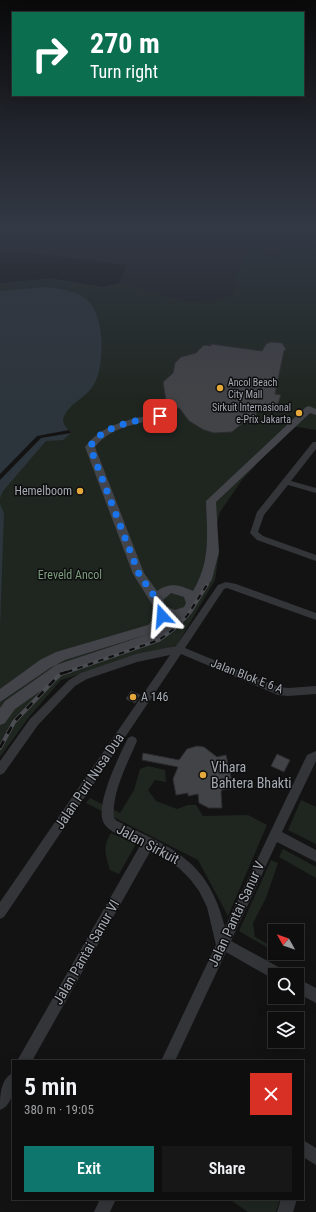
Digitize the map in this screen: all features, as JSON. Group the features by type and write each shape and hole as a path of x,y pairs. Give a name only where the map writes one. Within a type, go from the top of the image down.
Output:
{"street":[{"path":"0,719 10,705 61,669 155,637 170,628 206,579 213,552 211,501 300,417 313,411"},
{"path":"172,415 117,427 100,436 90,447 139,574 171,614 188,603"},
{"path":"300,417 316,419"},
{"path":"314,554 260,538 254,533 260,514 316,444"},
{"path":"287,482 316,491"},
{"name":"Jalan Puri Nusa Dua","path":"0,913 179,649 217,590 226,585 233,586 316,617"},
{"path":"0,696 45,664 61,656 152,628 158,623 162,616 160,601 169,589 177,589 188,603"},
{"path":"0,770 34,722 72,683 84,676 136,658 179,649"},
{"name":"Jalan Blok E 6 A","path":"179,649 278,691 288,692 316,690"},
{"name":"Jalan Sirkuit","path":"132,741 115,783 108,805 107,817 113,825 173,855 186,864 198,879 211,901 222,943"},
{"name":"Jalan Pantai Sanur V","path":"170,1060 222,943 310,758 316,756"},
{"path":"274,834 316,856"},
{"name":"Jalan Pantai Sanur VI","path":"25,1060 148,842"},
{"path":"222,943 268,969"},
{"path":"304,989 316,996"},
{"path":"0,1103 12,1082"},
{"path":"102,1212 108,1200"},
{"path":"284,1212 289,1200"}],"shaded area":[{"path":"45,287 67,290 82,296 92,306 97,316 102,341 100,366 93,386 68,410 65,415 63,422 71,433 63,440 46,441 3,491 0,498 0,291"},
{"path":"103,287 234,287 233,294 212,303 207,308"},
{"path":"0,504 4,513 0,627"}],"green space":[{"name":"Ereveld Ancol","path":"0,287 132,287 183,301 211,303 233,294 234,287 316,287 316,430 292,426 242,480 220,512 214,535 219,554 215,580 177,645 61,680 29,717 0,757"},
{"path":"148,766 165,770 166,782 155,780 148,790 156,801 177,809 188,805 196,805 203,816 248,815 267,825 228,916 198,860 86,803 90,798 120,813 134,790 140,769"},
{"path":"301,800 316,807 316,844 288,830"},
{"path":"111,833 136,844 119,874 110,870 106,856 106,843"},
{"path":"283,849 316,867 316,878 279,857"},
{"path":"271,860 278,863 266,898 253,923 255,937 268,944 268,948 239,931"},
{"path":"230,1200 280,1200 276,1212 248,1212"}],"pier":[{"path":"69,430 71,433 41,438 0,480 0,474 37,436"}],"building":[{"name":"Ancol Beach City Mall","path":"271,342 282,343 286,349 284,351 275,394 281,395 276,410 258,408 255,419 249,418 232,432 214,433 204,430 189,421 180,409 169,405 166,401 163,382 173,373 175,363 181,357 196,353 204,345 211,346 211,344 262,351 266,344"},
{"name":"A 146","path":"131,691 140,695 135,703 126,699"},
{"name":"Vihara Bahtera Bhakti","path":"197,746 204,747 217,757 226,755 232,782 239,781 240,788 222,790 222,808 209,808 199,803 198,794 188,796 188,793 176,795 173,779 178,767 142,760 143,753 179,760 187,749"},
{"path":"277,754 290,760 284,772 271,766"}],"railway":[{"path":"69,671 159,640 174,629 187,616 207,585"},
{"path":"0,748 14,722 60,674 69,671"}],"place":[{"name":"Ancol Beach City Mall","path":"220,388"},
{"name":"Sirkuit Internasional e-Prix Jakarta","path":"299,413"},
{"name":"Hemelboom","path":"80,491"},
{"name":"A 146","path":"133,697"},
{"name":"Vihara Bahtera Bhakti","path":"203,775"}],"route":[{"path":"160,416 117,427 93,441 90,447 139,574 157,600 162,616"}]}
